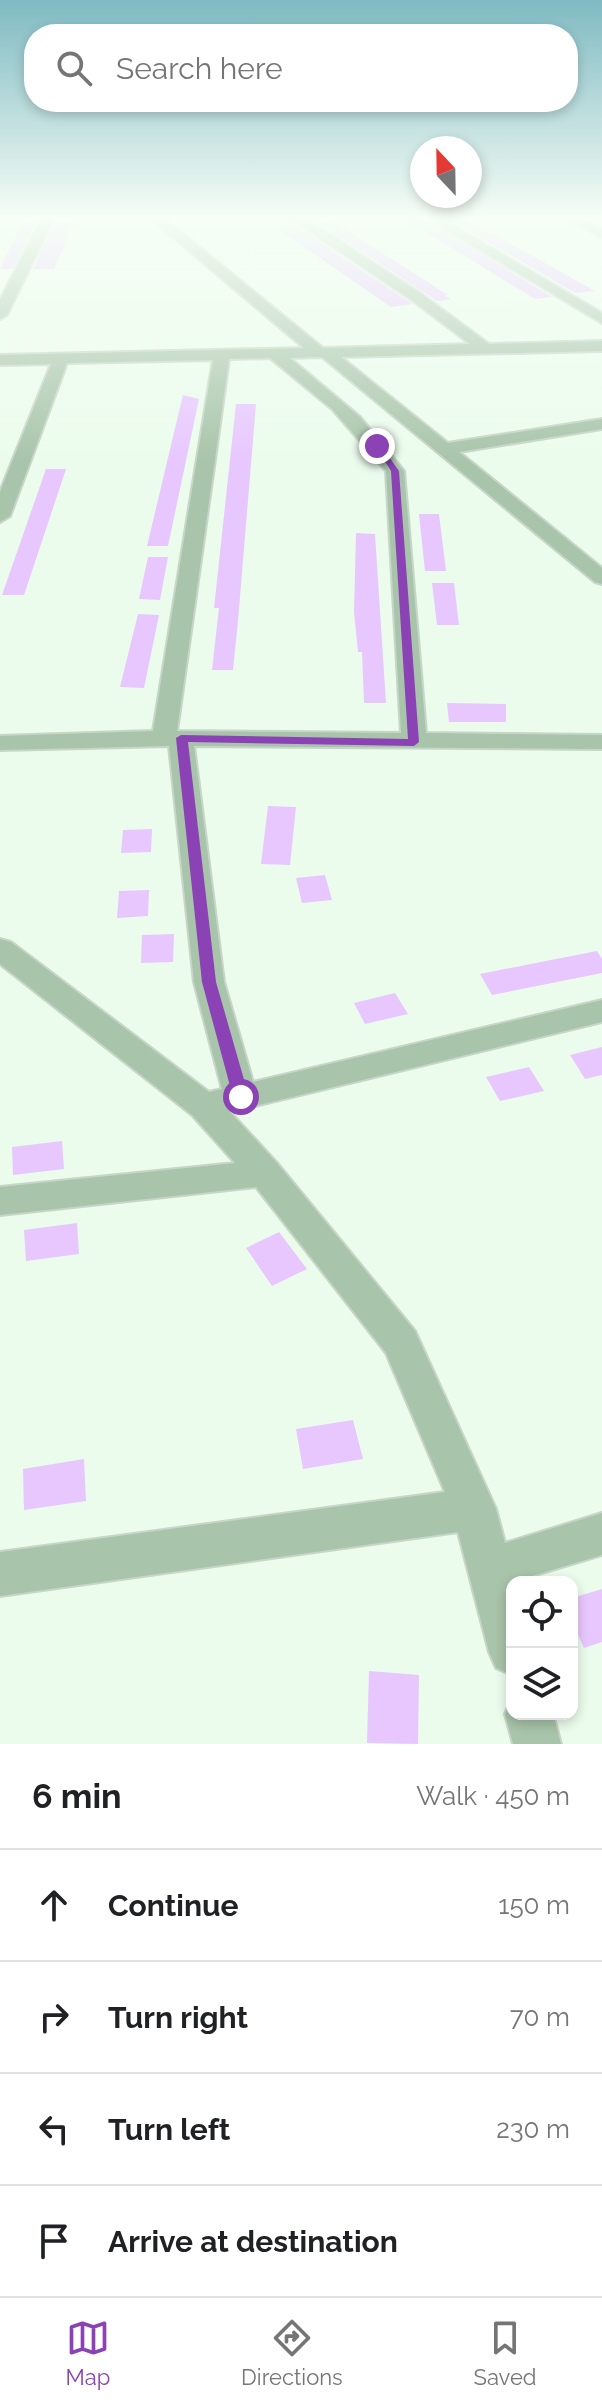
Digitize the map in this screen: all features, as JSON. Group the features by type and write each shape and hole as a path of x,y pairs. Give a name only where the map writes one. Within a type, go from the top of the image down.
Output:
{"street":[{"path":"256,299 446,449 602,578"},
{"path":"420,299 489,351"},
{"path":"569,299 602,319"},
{"path":"0,360 602,346"},
{"path":"271,352 307,377 377,446 395,471 414,742"},
{"path":"222,356 172,738 209,982 241,1097"},
{"path":"0,516 61,359"},
{"path":"446,449 602,424"},
{"path":"0,743 172,738 602,742"},
{"path":"2,952 204,1106 265,1173 401,1343 474,1509 511,1648"},
{"path":"204,1106 602,1011"},
{"path":"0,1201 265,1173"},
{"path":"0,1574 474,1509"},
{"path":"489,1569 602,1534"},
{"path":"531,1720 537,1744"}],"building":[{"path":"380,299 406,299 413,304 391,307"},
{"path":"183,395 199,399 168,546 147,546"},
{"path":"236,404 256,404 238,621 233,670 212,670 219,608 214,608"},
{"path":"46,469 66,469 24,595 2,595"},
{"path":"419,514 439,514 446,571 425,571"},
{"path":"356,533 375,534 386,703 364,703 362,652 358,652 354,612"},
{"path":"148,557 168,557 160,600 139,599"},
{"path":"432,583 454,583 459,625 437,625"},
{"path":"138,614 159,615 144,688 120,687"},
{"path":"447,703 506,704 506,722 449,722"},
{"path":"268,806 296,807 290,865 261,864"},
{"path":"152,829 151,852 121,853 123,830"},
{"path":"325,875 332,900 302,903 296,878"},
{"path":"149,890 148,916 117,918 119,891"},
{"path":"174,934 173,962 141,963 142,935"},
{"path":"597,951 602,959 602,973 492,995 480,974"},
{"path":"395,993 408,1014 365,1024 354,1003"},
{"path":"602,1047 602,1075 585,1079 570,1055"},
{"path":"529,1067 544,1091 500,1101 486,1077"},
{"path":"62,1141 64,1169 13,1175 12,1147"},
{"path":"77,1223 79,1254 26,1261 24,1230"},
{"path":"279,1232 307,1269 272,1286 246,1248"},
{"path":"353,1420 363,1459 303,1469 296,1429"},
{"path":"84,1459 86,1501 24,1510 23,1469"},
{"path":"602,1589 602,1642 584,1648 578,1634 578,1596"},
{"path":"369,1671 419,1675 418,1744 367,1743"}],"route":[{"path":"241,1097 209,982 181,738 414,742 395,471 377,446"}]}
